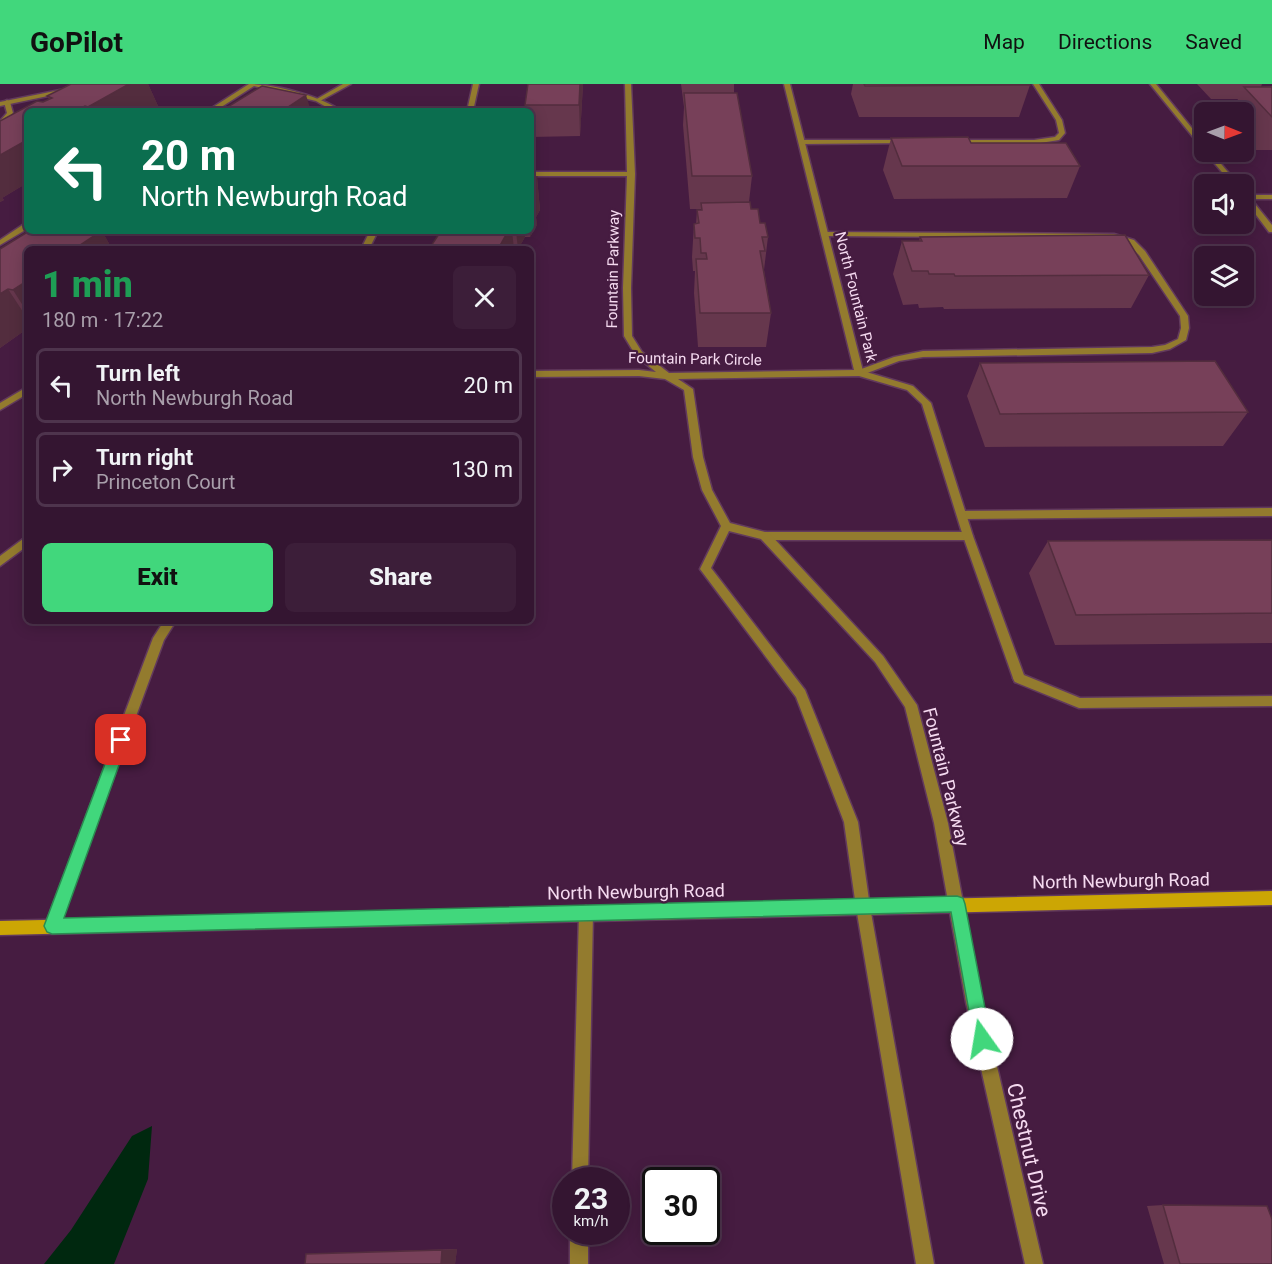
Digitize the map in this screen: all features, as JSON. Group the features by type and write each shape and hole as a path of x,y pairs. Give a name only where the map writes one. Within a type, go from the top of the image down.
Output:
{"main road":[{"name":"North Newburgh Road","path":"0,928 1272,898"}],"street":[{"path":"215,108 253,84 318,100 333,108"},
{"path":"318,100 348,84"},
{"path":"471,108 476,84"},
{"name":"Fountain Parkway","path":"628,84 632,174 627,288 628,336 639,354 688,389 698,456 707,490 726,526"},
{"name":"North Fountain Park","path":"787,84 859,373 910,388 926,403 968,536 1019,678 1079,704 1272,701"},
{"path":"941,142 1034,142 1057,138 1062,134 1059,120 1036,84"},
{"path":"1153,84 1194,135"},
{"path":"0,125 10,113 4,103 74,89"},
{"path":"802,142 918,142"},
{"path":"1216,162 1227,174"},
{"path":"534,174 632,174"},
{"path":"1254,196 1272,197"},
{"path":"1254,208 1272,230"},
{"path":"0,243 24,228"},
{"path":"825,234 1112,236 1131,242 1142,253 1184,316 1185,328 1182,340 1167,347 1152,350 923,354 897,359 859,373"},
{"name":"Fountain Park Circle","path":"534,374 639,373 667,376 859,373"},
{"path":"0,407 24,392"},
{"path":"962,515 1272,512"},
{"path":"925,1264 863,907 851,822 801,694 705,569 726,526 765,536 968,536"},
{"name":"Fountain Parkway","path":"765,536 879,659 911,705 941,823 957,904"},
{"path":"0,562 24,542"},
{"path":"52,926 159,638 168,624"},
{"name":"Chestnut Drive","path":"957,904 974,1002 1034,1264"},
{"path":"580,1167 586,913"},
{"path":"579,1245 579,1264"}],"shaded area":[{"path":"152,1126 148,1179 114,1264 44,1264 71,1230 132,1136"}],"building":[{"path":"71,84 129,84 88,107 24,108 37,101 43,102 52,98 47,96"},
{"path":"528,84 580,84 579,105 525,105"},
{"path":"864,84 1029,84 1030,85 865,86"},
{"path":"262,86 306,95 286,108 226,108"},
{"path":"1244,87 1272,87 1272,117"},
{"path":"684,93 737,93 752,176 692,176"},
{"path":"24,108 24,142 0,155 0,121"},
{"path":"968,137 971,143 1066,143 1080,166 902,166 891,138"},
{"path":"750,202 751,209 758,209 760,223 765,223 768,237 762,237 765,251 760,251 771,313 700,313 696,259 707,259 706,253 701,253 700,238 695,238 694,224 699,223 697,210 702,210 701,203"},
{"path":"24,234 96,234 78,246 24,246 24,283 13,290 8,289 0,294 0,249"},
{"path":"439,234 506,234 500,246 431,246"},
{"path":"1125,235 1149,275 955,276 954,274 929,274 928,271 912,271 902,241 922,241 920,237"},
{"path":"1215,361 1248,412 1000,414 980,363"},
{"path":"1272,540 1272,613 1076,615 1048,541"},
{"path":"1163,1205 1267,1206 1272,1219 1272,1264 1180,1264"},
{"path":"442,1250 441,1264 305,1264 306,1254"}],"route":[{"path":"121,740 52,926 957,904 982,1039"}]}
